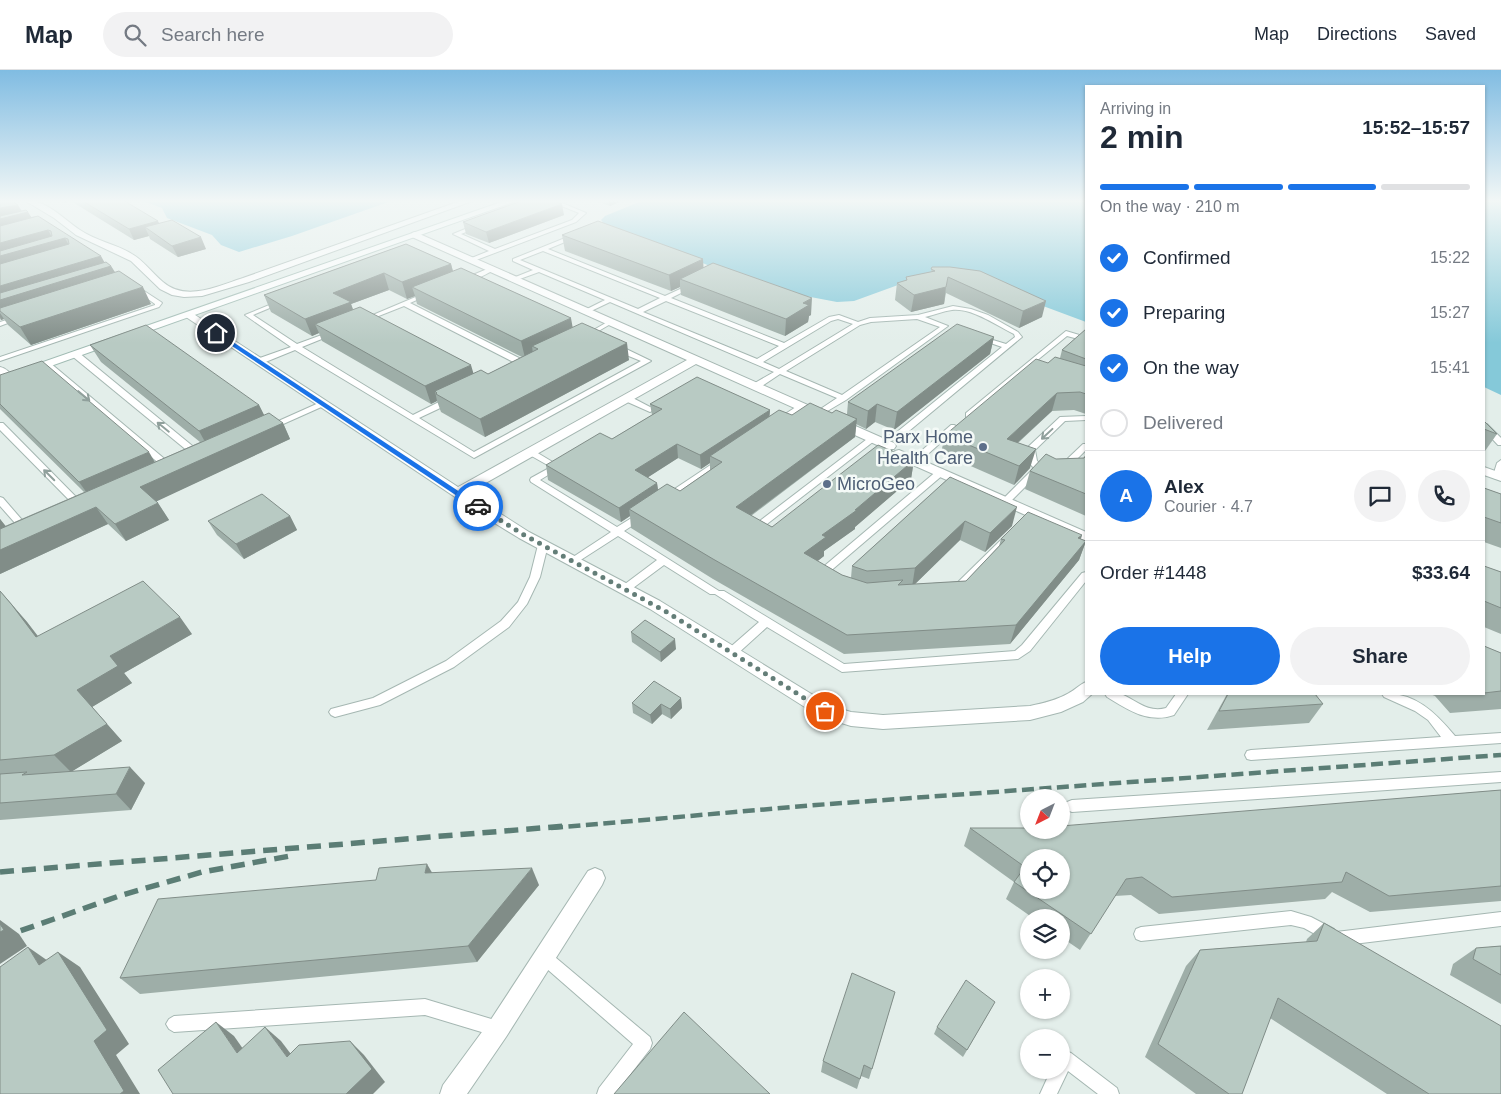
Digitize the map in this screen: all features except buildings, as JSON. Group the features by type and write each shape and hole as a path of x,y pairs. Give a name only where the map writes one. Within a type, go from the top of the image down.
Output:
{"street":[{"path":"110,248 140,263 166,289 181,294 194,294 221,288 262,275 334,248"},
{"path":"3,376 151,332 188,315 379,248"},
{"path":"444,248 802,406 886,445 915,461 1006,501 1029,516 1085,536"},
{"path":"188,315 516,531 675,617 811,704 837,715 865,721 902,722 1030,713 1055,707 1077,697 1085,691"},
{"path":"458,493 696,359"},
{"path":"1485,471 1499,476"},
{"path":"452,1094 498,1028 595,878"}],"lane":[{"path":"487,248 494,251"},
{"path":"471,260 503,248"},
{"path":"546,248 515,260 843,398"},
{"path":"543,249 785,346"},
{"path":"459,279 468,279 492,269"},
{"path":"515,280 539,270"},
{"path":"468,279 476,283"},
{"path":"637,312 703,280"},
{"path":"0,359 157,306 159,303 129,283"},
{"path":"360,321 431,292"},
{"path":"587,311 610,300"},
{"path":"284,301 248,315 296,347 474,455 647,361 612,346"},
{"path":"404,303 524,364"},
{"path":"756,386 858,324 870,320 918,317 955,307 969,310 1018,335 1018,339 1008,348 886,445 764,522"},
{"path":"0,324 28,315"},
{"path":"369,317 378,322"},
{"path":"758,362 833,317 858,324"},
{"path":"918,317 954,329"},
{"path":"586,334 611,322"},
{"path":"819,414 945,326"},
{"path":"260,362 336,331"},
{"path":"965,418 1066,333 1085,339"},
{"path":"578,334 586,334 595,338"},
{"path":"972,335 1008,348"},
{"path":"75,354 198,459 210,454"},
{"path":"515,368 533,360"},
{"path":"1030,363 1040,366"},
{"path":"46,364 176,468 164,474"},
{"path":"412,418 455,398"},
{"path":"626,398 650,410 666,401"},
{"path":"271,417 274,425 324,404"},
{"path":"775,421 802,406"},
{"path":"1085,418 1064,419 1030,449 1031,460 1038,468 1050,470 1064,467 1085,447"},
{"path":"915,461 958,424"},
{"path":"0,425 83,510"},
{"path":"1485,427 1501,443"},
{"path":"531,452 557,467 534,480 842,668 1012,656 1026,648 1085,576"},
{"path":"574,562 726,457"},
{"path":"1499,476 1501,463"},
{"path":"1006,501 1038,468"},
{"path":"828,580 820,575 941,472"},
{"path":"0,500 30,534"},
{"path":"74,514 92,506"},
{"path":"941,591 961,585 1013,532"},
{"path":"335,712 376,702 450,664 504,624 522,604 534,577 543,545"},
{"path":"625,589 664,560"},
{"path":"731,653 766,622"},
{"path":"1113,695 1140,710 1157,715 1170,712 1181,695"},
{"path":"1390,695 1419,708 1432,717 1452,741"},
{"path":"1251,755 1501,738"},
{"path":"1072,806 1501,778"},
{"path":"1141,934 1291,918 1306,922 1360,953"},
{"path":"1337,939 1501,919"},
{"path":"544,957 644,1043 605,1094"},
{"path":"174,1024 425,1007 498,1028"},
{"path":"1070,1063 1111,1094"},
{"path":"1048,1094 1055,1079"}],"water":[{"path":"228,248 253,248 239,252"},
{"path":"663,248 1085,248 1085,322 1027,300 984,281 940,275 898,285 854,301 837,302 800,295 746,280"},
{"path":"1485,248 1501,248 1501,395 1485,387"}],"railway":[{"path":"551,828 816,805 1501,755"},
{"path":"0,872 566,826"},
{"path":"0,938 122,895 202,872 290,856"}],"way so far":[{"path":"478,506 524,535 665,611 825,711"}],"place":[{"name":"Parx Home Health Care","path":"983,447"},
{"name":"MicroGeo","path":"827,484"}],"route":[{"path":"216,333 478,506"}]}
